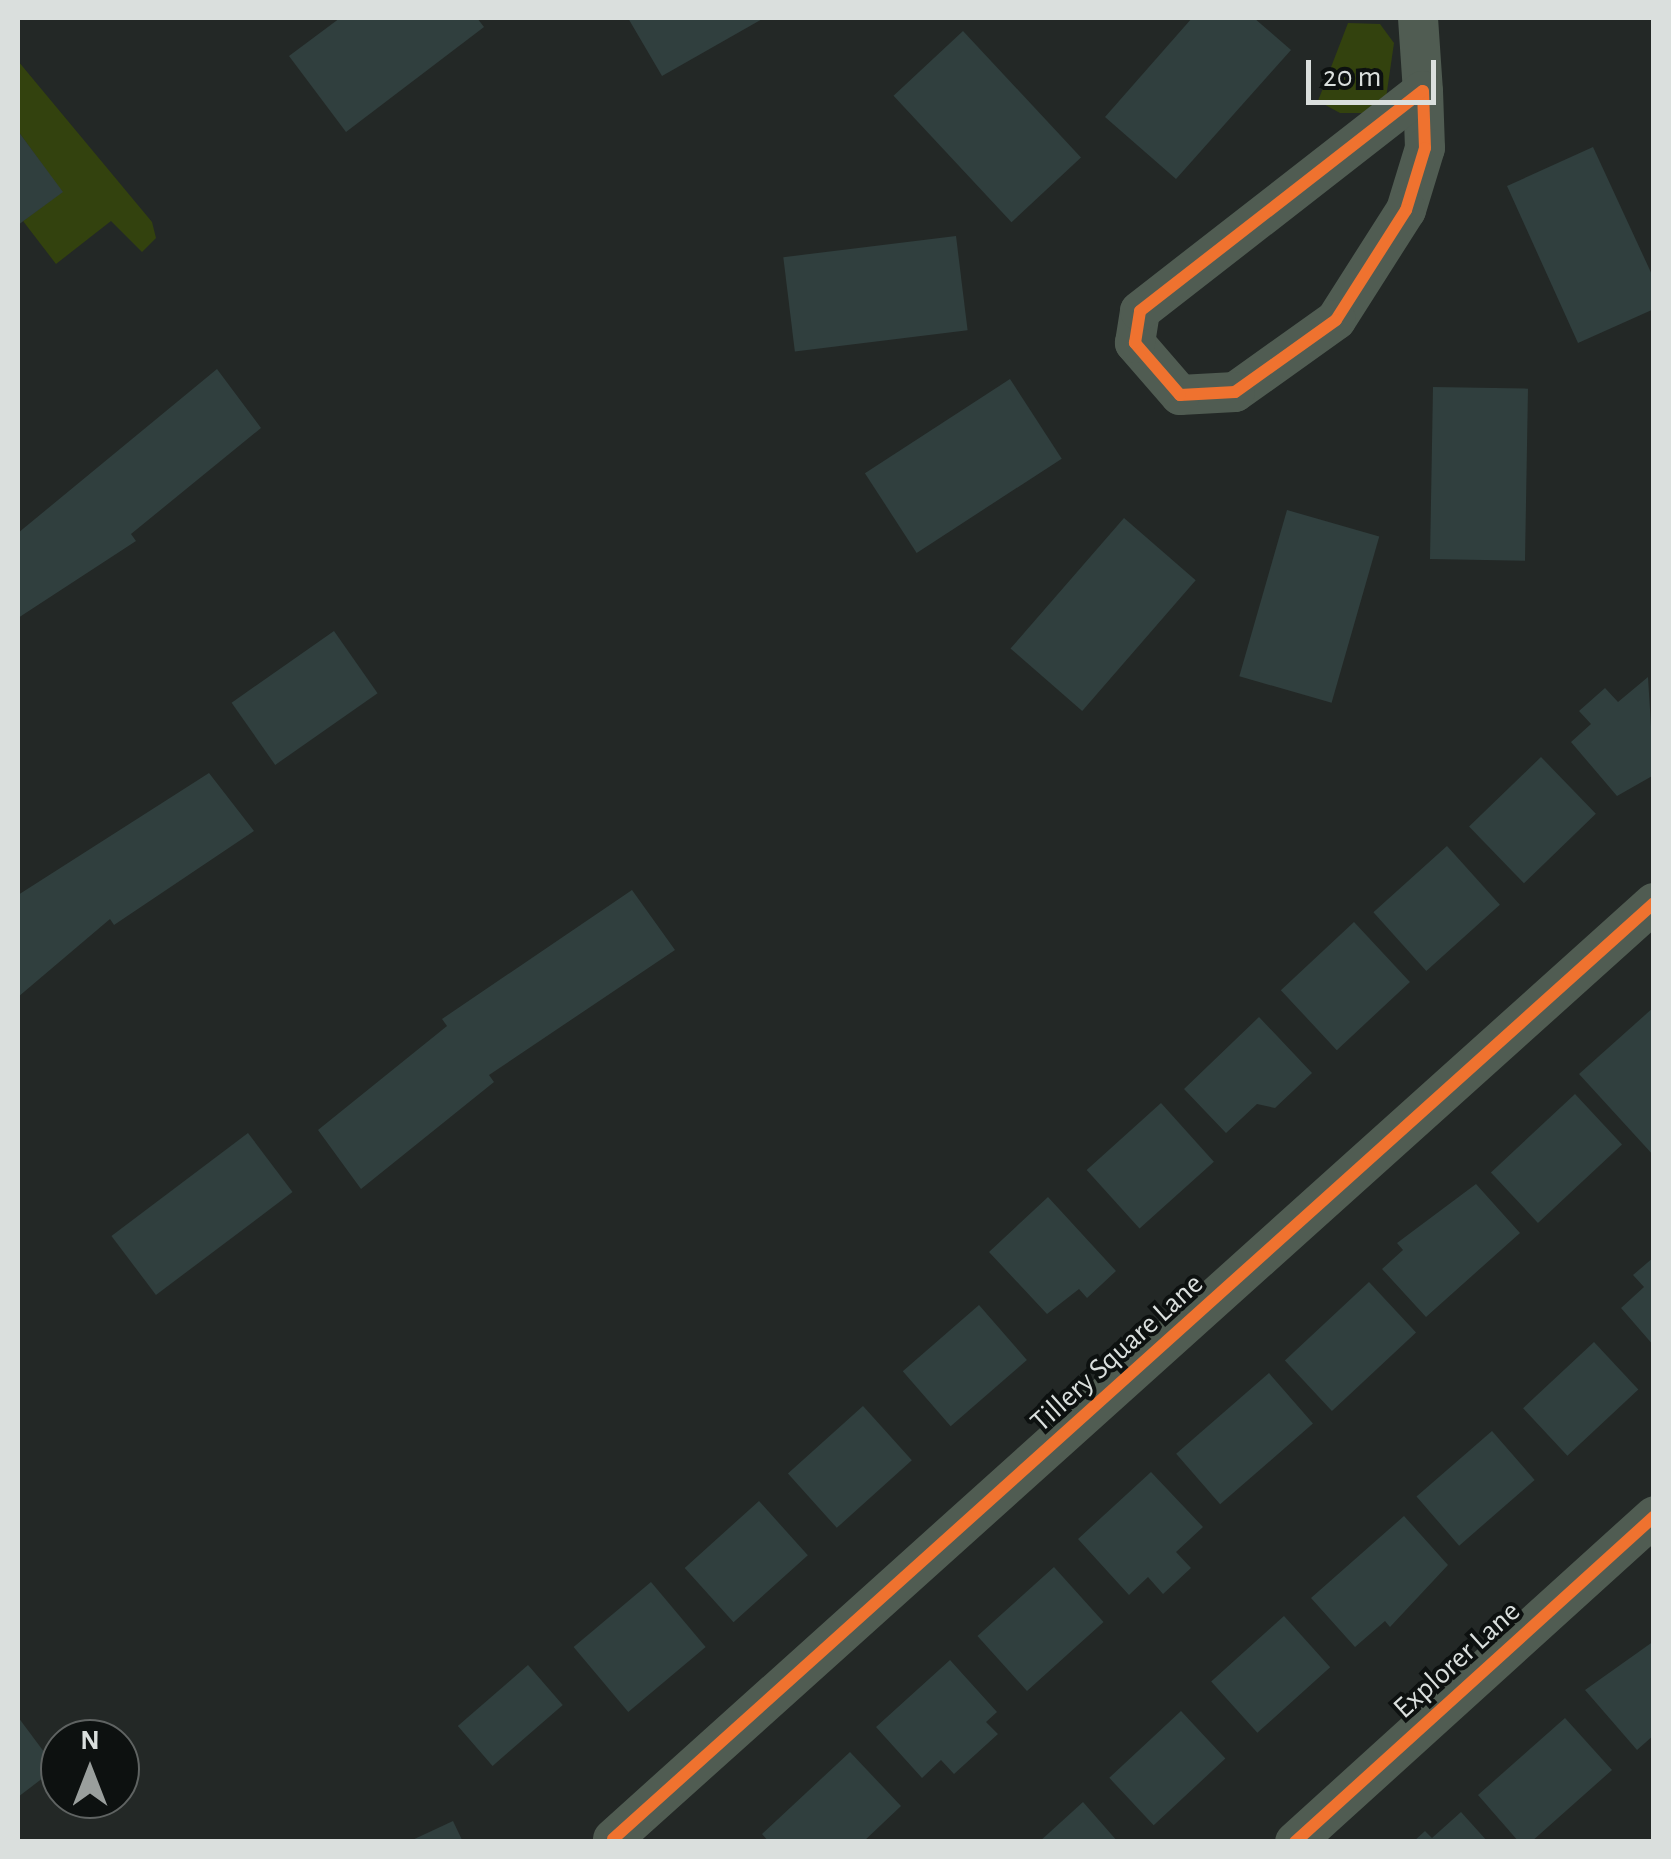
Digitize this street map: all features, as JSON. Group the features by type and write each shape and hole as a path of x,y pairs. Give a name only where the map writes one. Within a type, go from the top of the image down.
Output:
{"street":[{"path":"1418,18 1423,91 1425,148 1406,210 1336,320 1235,392 1180,395 1135,344 1140,311 1423,91"},
{"name":"Tillery Square Lane","path":"613,1839 1654,904"},
{"name":"Explorer Lane","path":"1295,1842 1654,1516"}],"green space":[{"path":"1348,23 1380,24 1394,43 1385,105 1371,113 1340,113 1318,101"},
{"path":"18,61 152,222 156,238 142,252 111,221 56,264 23,221 62,192 18,131"}],"building":[{"path":"340,18 477,18 484,27 346,132 289,56"},
{"path":"628,18 764,18 662,76"},
{"path":"1192,18 1254,18 1291,50 1176,179 1105,117"},
{"path":"963,31 1081,158 1012,222 894,96"},
{"path":"18,131 63,192 18,225"},
{"path":"1593,147 1654,279 1654,309 1578,343 1507,186"},
{"path":"956,236 968,330 795,351 783,257"},
{"path":"217,369 261,428 131,534 136,541 18,618 18,533"},
{"path":"1010,379 1062,459 917,553 865,473"},
{"path":"1433,387 1528,389 1525,561 1430,559"},
{"path":"1287,510 1379,536 1332,703 1239,676"},
{"path":"1124,518 1196,580 1082,711 1011,649"},
{"path":"334,631 378,693 275,765 232,703"},
{"path":"1648,677 1654,775 1617,796 1571,742 1591,724 1579,711 1605,688 1618,702"},
{"path":"1541,757 1596,814 1524,883 1469,826"},
{"path":"209,773 254,831 114,925 110,919 18,997 18,895"},
{"path":"1447,846 1500,905 1426,971 1373,912"},
{"path":"632,890 675,950 489,1075 494,1082 361,1189 318,1130 447,1026 442,1019"},
{"path":"1354,922 1410,982 1337,1050 1281,990"},
{"path":"1654,1007 1654,1156 1579,1074"},
{"path":"1259,1017 1312,1073 1275,1108 1257,1104 1226,1133 1184,1089"},
{"path":"1575,1094 1622,1144 1538,1223 1491,1172"},
{"path":"1161,1103 1214,1162 1140,1229 1087,1170"},
{"path":"248,1133 293,1192 156,1295 111,1236"},
{"path":"1476,1184 1520,1233 1426,1317 1382,1269 1403,1250 1397,1243"},
{"path":"1048,1197 1116,1271 1087,1298 1079,1289 1047,1314 989,1252"},
{"path":"1654,1257 1654,1346 1621,1308 1644,1287 1633,1275"},
{"path":"1369,1282 1416,1332 1332,1411 1285,1360"},
{"path":"979,1305 1027,1360 951,1426 903,1371"},
{"path":"1594,1342 1638,1390 1567,1456 1523,1408"},
{"path":"1269,1373 1313,1424 1220,1504 1176,1454"},
{"path":"863,1406 912,1460 837,1528 788,1474"},
{"path":"1492,1431 1535,1480 1459,1546 1417,1497"},
{"path":"1151,1472 1203,1527 1176,1552 1191,1568 1163,1594 1148,1577 1129,1595 1078,1539"},
{"path":"759,1501 808,1555 734,1622 685,1568"},
{"path":"1404,1516 1448,1565 1390,1627 1385,1621 1355,1647 1311,1598"},
{"path":"1054,1567 1104,1622 1027,1691 977,1636"},
{"path":"651,1582 706,1647 628,1712 574,1647"},
{"path":"1284,1616 1330,1667 1257,1733 1211,1682"},
{"path":"1654,1641 1654,1735 1637,1750 1585,1690"},
{"path":"950,1660 997,1712 986,1722 998,1734 954,1774 941,1760 922,1778 876,1727"},
{"path":"528,1665 563,1705 493,1766 458,1726"},
{"path":"1181,1711 1225,1759 1154,1825 1109,1778"},
{"path":"18,1717 40,1747 40,1780 18,1797"},
{"path":"1565,1718 1612,1770 1531,1842 1519,1842 1478,1795"},
{"path":"850,1752 901,1806 863,1842 769,1842 762,1834"},
{"path":"1083,1802 1118,1842 1039,1842"},
{"path":"1461,1812 1488,1842 1413,1842 1425,1831 1432,1838"},
{"path":"453,1821 463,1842 408,1842"}],"cycle path":[{"path":"1423,91 1425,148 1406,210 1336,320 1235,392 1180,395 1135,343 1140,311 1423,91"},
{"path":"613,1839 1654,903"},
{"path":"1295,1842 1654,1516"}]}
